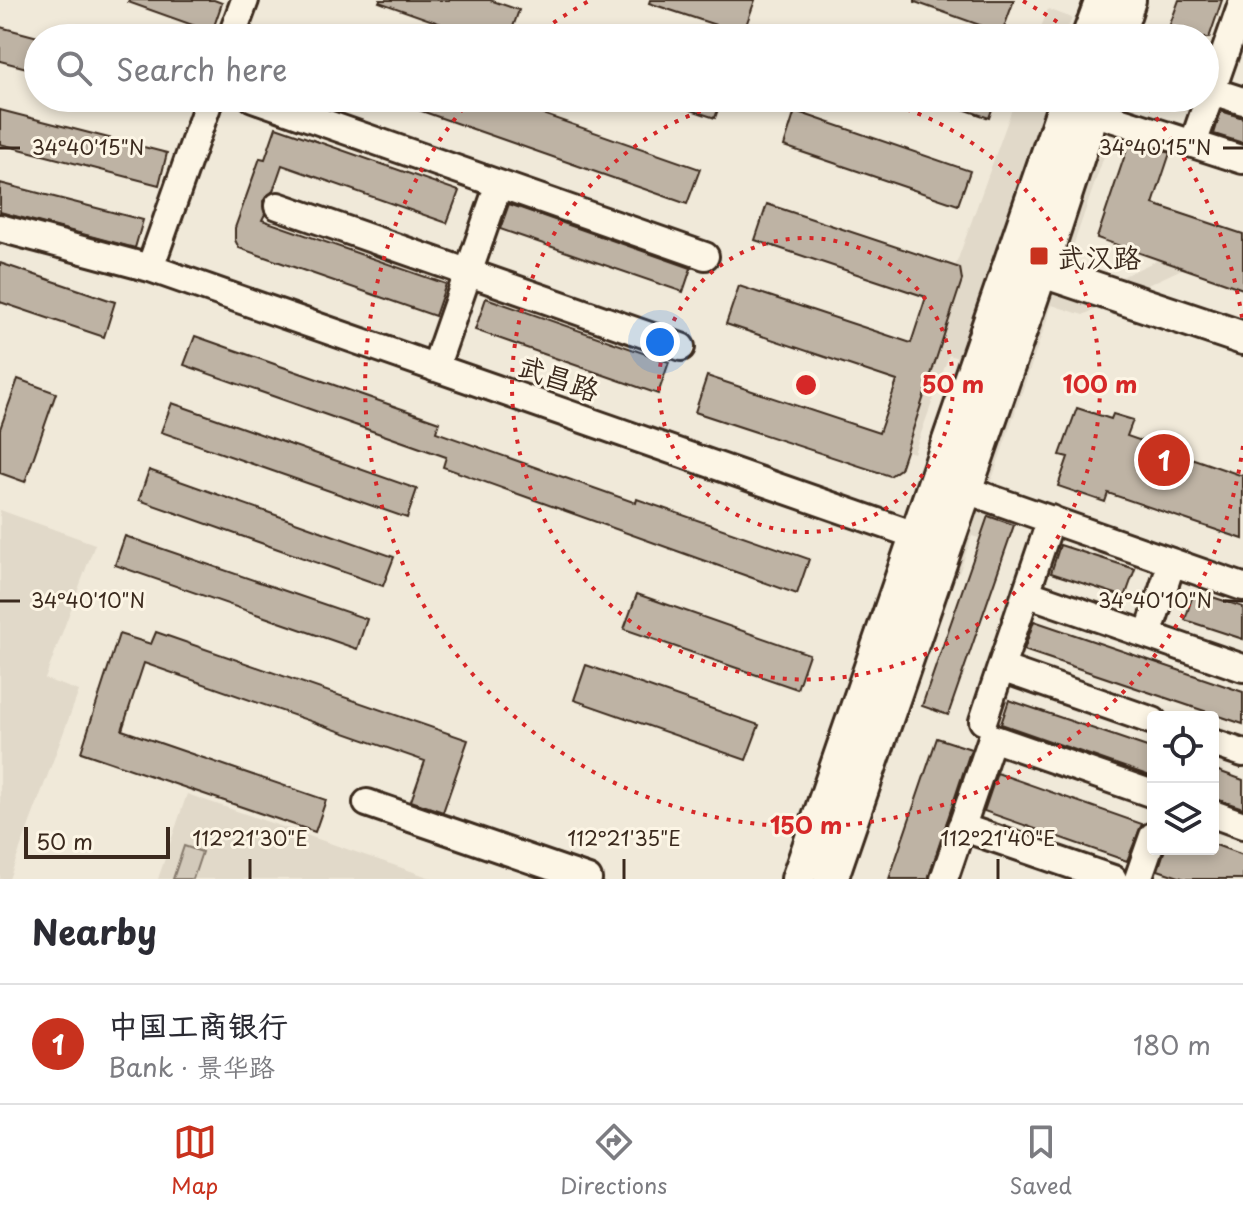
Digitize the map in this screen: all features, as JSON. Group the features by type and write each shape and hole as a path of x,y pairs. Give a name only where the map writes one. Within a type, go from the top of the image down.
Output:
{"main road":[{"path":"1093,24 1102,0"},
{"path":"1121,24 1129,0"},
{"path":"831,879 932,541 1029,255 1083,112"},
{"path":"1029,255 1243,318"},
{"path":"1029,255 1243,338"},
{"path":"798,879 932,541 966,490 1029,255"}],"street":[{"path":"236,24 245,0"},
{"path":"1219,71 1243,1"},
{"path":"1219,93 1243,101"},
{"path":"150,268 205,112"},
{"path":"293,112 705,256"},
{"path":"1109,112 1243,160"},
{"path":"1193,144 1204,112"},
{"path":"435,368 499,184"},
{"path":"278,206 681,347"},
{"name":"武昌路","path":"0,228 150,268 932,541"},
{"path":"966,490 1243,587"},
{"path":"983,721 1051,519"},
{"path":"1148,635 1172,562"},
{"path":"1026,593 1243,668"},
{"path":"1001,668 1147,719"},
{"path":"944,879 992,738 1147,792"},
{"path":"1219,745 1243,753"},
{"path":"367,803 588,879"},
{"path":"1219,816 1243,825"},
{"path":"961,827 1113,879"},
{"path":"1138,879 1147,853"}],"shaded area":[{"path":"1048,9 1072,18 1070,24 1042,24"},
{"path":"1011,112 1059,112 1113,130 1061,281 1090,292 1181,249 1184,268 1083,315 1052,305 981,511 1009,521 971,636 982,539 972,536 959,573 922,561 973,363 949,355 914,453 891,445"},
{"path":"0,510 95,544 45,679 79,691 9,879 0,879"},
{"path":"187,794 434,879 158,879"},
{"path":"184,846 202,852 193,879 173,879"}],"building":[{"path":"214,0 222,3 215,24 190,24 128,2"},
{"path":"490,0 519,10 514,24 441,24 379,2"},
{"path":"650,0 755,0 747,24 713,24 649,3"},
{"path":"1014,0 1005,24 977,24 915,2"},
{"path":"1179,0 1222,0 1214,24 1170,24"},
{"path":"0,27 24,33 24,67 0,61"},
{"path":"0,110 167,153 159,185 0,144"},
{"path":"1221,111 1243,118 1243,143 1214,134"},
{"path":"424,112 537,112 700,169 687,204"},
{"path":"697,112 717,112 715,118"},
{"path":"795,112 798,112 970,171 958,205 784,146"},
{"path":"972,112 991,112 989,118"},
{"path":"276,127 459,191 447,223 282,165 273,191 263,201 265,214 262,220 446,284 435,316 239,248 235,228 260,158 265,159"},
{"path":"1130,140 1170,153 1153,204 1243,234 1243,289 1097,238"},
{"path":"0,183 143,220 135,248 0,212"},
{"path":"509,204 691,268 683,292 500,229"},
{"path":"767,204 960,268 962,280 900,469 890,476 695,412 707,376 879,433 897,381 726,324 739,286 911,343 926,297 755,240"},
{"path":"0,263 115,302 104,337 0,302"},
{"path":"486,298 669,362 658,394 475,330"},
{"path":"195,336 439,422 436,432 636,503 637,499 809,559 797,594 443,467 446,457 184,365"},
{"path":"18,379 56,393 25,482 0,473 0,429"},
{"path":"172,403 417,489 407,518 161,432"},
{"path":"1077,408 1111,419 1113,414 1133,420 1127,436 1243,476 1243,539 1108,493 1105,502 1058,486 1068,457 1060,455"},
{"path":"149,470 394,557 383,586 139,500"},
{"path":"988,516 1014,525 948,715 922,706"},
{"path":"125,536 367,619 357,649 115,565"},
{"path":"1060,545 1135,569 1125,597 1051,573"},
{"path":"1194,591 1243,607 1243,639 1185,620"},
{"path":"637,594 809,654 797,689 624,629"},
{"path":"1034,621 1243,692 1243,724 1219,716 1219,711 1205,711 1024,650"},
{"path":"156,632 468,740 443,812 411,801 425,761 144,663 122,730 326,800 315,832 81,752 119,634 151,644"},
{"path":"586,665 759,725 746,760 574,700"},
{"path":"1009,700 1147,747 1147,775 1001,724"},
{"path":"937,738 971,749 928,879 889,879"},
{"path":"1219,771 1243,780 1243,808 1219,800"},
{"path":"997,773 1142,824 1127,861 984,811"},
{"path":"1219,846 1243,855 1243,879 1185,879 1158,870 1163,855 1219,855"}],"place":[{"name":"武汉路","path":"1039,256"},
{"name":"中国工商银行","path":"1164,460"}]}
